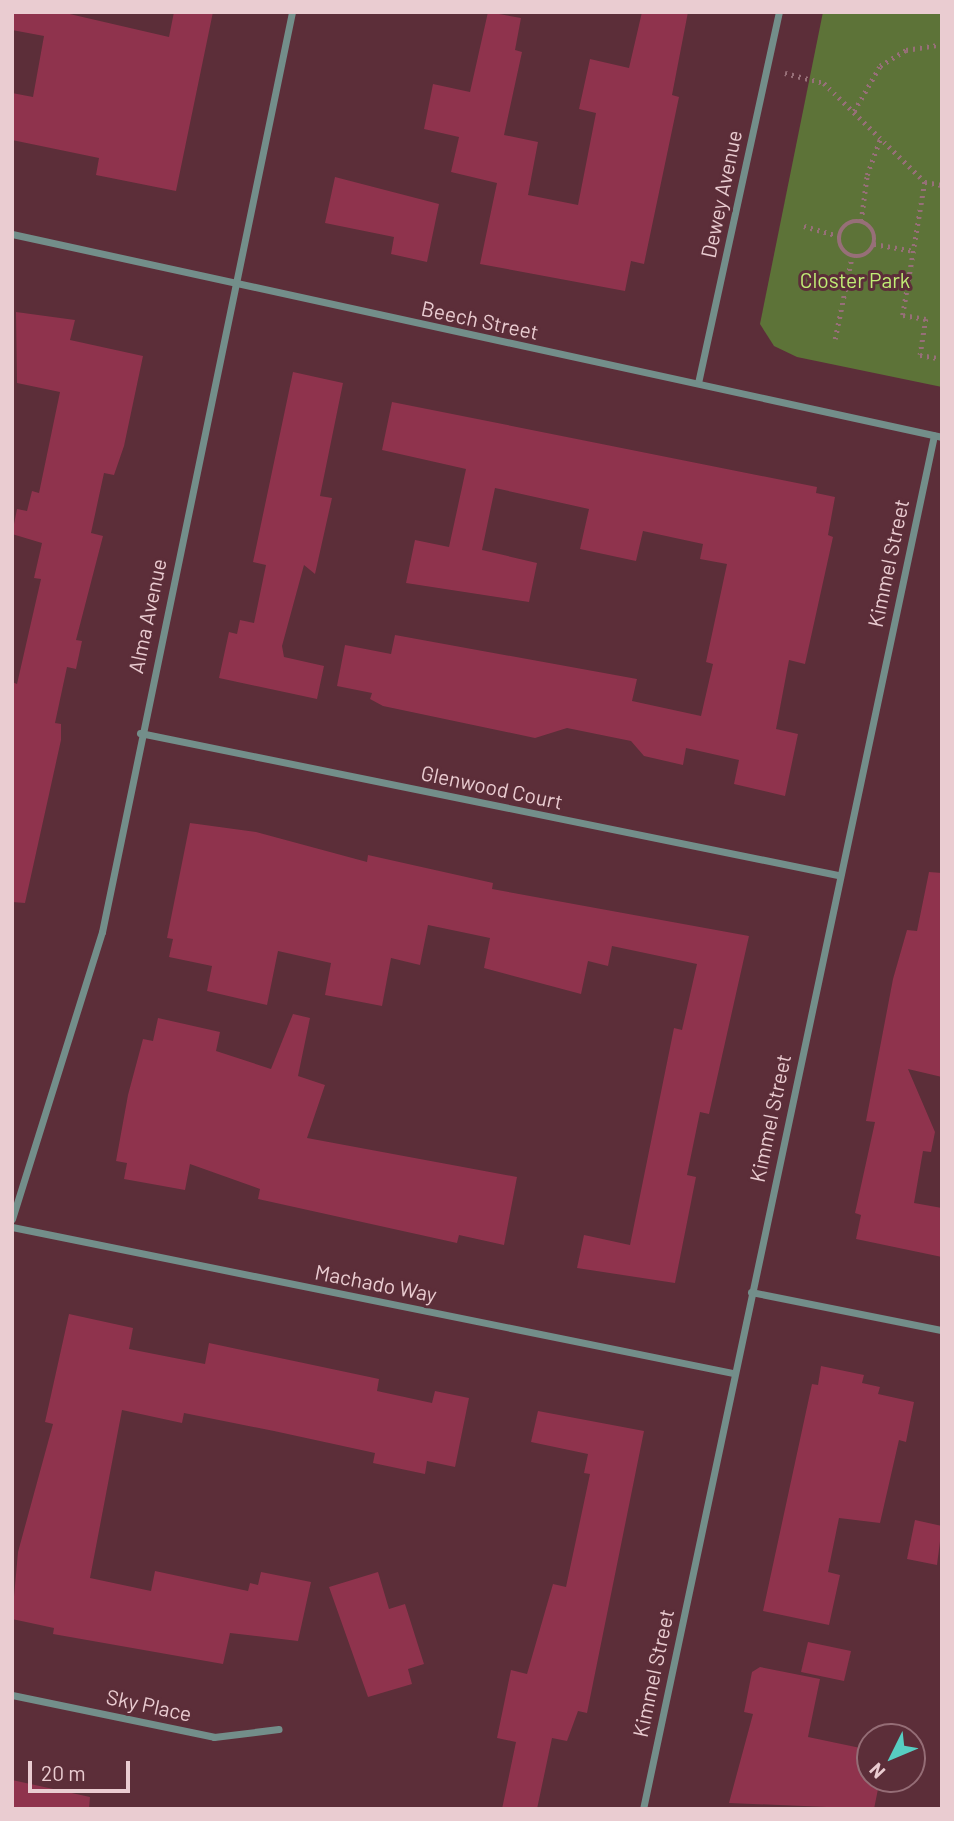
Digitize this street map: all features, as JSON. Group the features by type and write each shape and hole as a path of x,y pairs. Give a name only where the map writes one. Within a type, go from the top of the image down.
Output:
{"street":[{"name":"Alma Avenue","path":"12,1219 102,932 140,733 236,288 292,12"},
{"name":"Dewey Avenue","path":"698,383 779,12"},
{"name":"Beech Street","path":"12,234 236,288 698,383 938,436"},
{"name":"Kimmel Street","path":"643,1809 838,876 938,436"},
{"name":"Glenwood Court","path":"140,733 838,876"},
{"name":"Machado Way","path":"12,1227 733,1373"},
{"path":"751,1292 942,1330"},
{"name":"Sky Place","path":"12,1695 214,1737 279,1729"}],"path":[{"path":"854,111 880,66 906,50 942,44"},
{"path":"766,69 818,79 925,182 942,185"},
{"path":"861,221 866,175 880,139"},
{"path":"925,182 903,315 926,319 920,355 942,359"},
{"path":"839,236 845,225 861,221 871,228 874,244 867,253 852,256"},
{"path":"804,226 839,236 852,256 835,340"},
{"path":"874,244 914,251"}],"green space":[{"name":"Closter Park","path":"823,12 942,12 942,387 797,357 774,346 760,324"}],"building":[{"path":"12,12 61,12 169,37 174,12 213,12 176,191 96,175 99,158 12,140 12,93 33,97 44,36 12,30"},
{"path":"488,12 521,18 515,50 522,52 504,135 538,142 528,195 578,205 596,113 579,109 590,59 629,68 642,12 688,12 672,95 679,97 644,264 631,261 625,291 480,264 497,183 451,172 459,137 424,129 433,84 470,92"},
{"path":"335,177 439,204 427,262 391,254 394,237 325,223"},
{"path":"16,312 75,320 70,340 143,356 124,446 114,475 104,473 91,533 103,536 76,640 82,641 76,669 67,667 55,723 61,724 61,740 25,903 12,902 12,682 17,684 41,579 34,578 42,543 12,534 17,509 27,511 32,491 39,493 60,392 17,383"},
{"path":"293,372 343,383 320,496 332,498 315,574 304,565 282,646 284,657 324,666 317,699 219,678 229,632 237,634 240,620 254,623 266,565 253,562"},
{"path":"392,402 817,487 816,493 835,497 828,535 833,537 805,664 789,660 776,729 798,734 785,796 734,784 739,760 686,748 683,765 644,756 631,741 567,728 535,738 383,706 370,699 372,693 337,686 345,645 391,654 395,635 637,679 632,701 701,716 713,664 706,662 727,564 700,559 703,544 643,531 636,561 580,549 589,509 495,488 482,550 537,563 529,602 406,583 415,540 449,547 466,469 382,450"},
{"path":"190,823 256,832 367,862 368,855 493,883 492,889 749,936 709,1114 700,1112 687,1175 696,1177 675,1283 577,1268 584,1235 630,1245 674,1028 682,1030 697,964 612,946 608,966 588,961 581,994 484,968 490,938 428,925 420,965 391,958 382,1006 325,995 331,963 278,951 267,1005 207,991 212,966 169,957 173,939 167,938"},
{"path":"929,872 942,873 942,1077 908,1069 935,1132 931,1152 923,1151 914,1203 942,1208 942,1257 856,1239 861,1215 855,1213 875,1122 866,1121 893,979 907,930 917,931"},
{"path":"293,1014 310,1018 298,1076 325,1085 307,1138 517,1177 504,1245 459,1235 457,1243 258,1199 260,1189 190,1164 185,1190 124,1179 127,1163 116,1161 128,1095 143,1039 153,1041 158,1018 220,1032 216,1051 271,1069"},
{"path":"69,1314 133,1328 129,1349 205,1364 209,1343 379,1379 377,1391 432,1403 435,1391 469,1398 455,1467 427,1461 425,1474 373,1463 375,1453 274,1431 184,1413 182,1423 122,1410 90,1578 151,1591 155,1571 248,1591 250,1583 258,1585 261,1572 311,1582 298,1641 230,1633 223,1664 53,1634 54,1628 12,1619 18,1552 53,1424 45,1422"},
{"path":"821,1366 864,1375 862,1383 880,1387 878,1394 914,1402 906,1442 899,1440 880,1523 839,1518 828,1572 840,1575 829,1625 763,1611 812,1384 818,1385"},
{"path":"538,1411 644,1431 587,1713 578,1711 567,1741 552,1738 537,1809 502,1809 516,1742 497,1738 511,1670 527,1674 553,1584 566,1587 590,1474 584,1473 588,1454 531,1442"},
{"path":"915,1520 942,1526 937,1565 907,1559"},
{"path":"378,1572 389,1609 405,1604 424,1664 408,1669 412,1684 368,1697 329,1587"},
{"path":"808,1642 851,1651 844,1681 801,1672"},
{"path":"760,1667 820,1679 808,1737 856,1747 856,1793 877,1793 874,1809 729,1803 753,1714 744,1712 752,1672"},
{"path":"12,1780 90,1797 89,1809 12,1809"}]}
